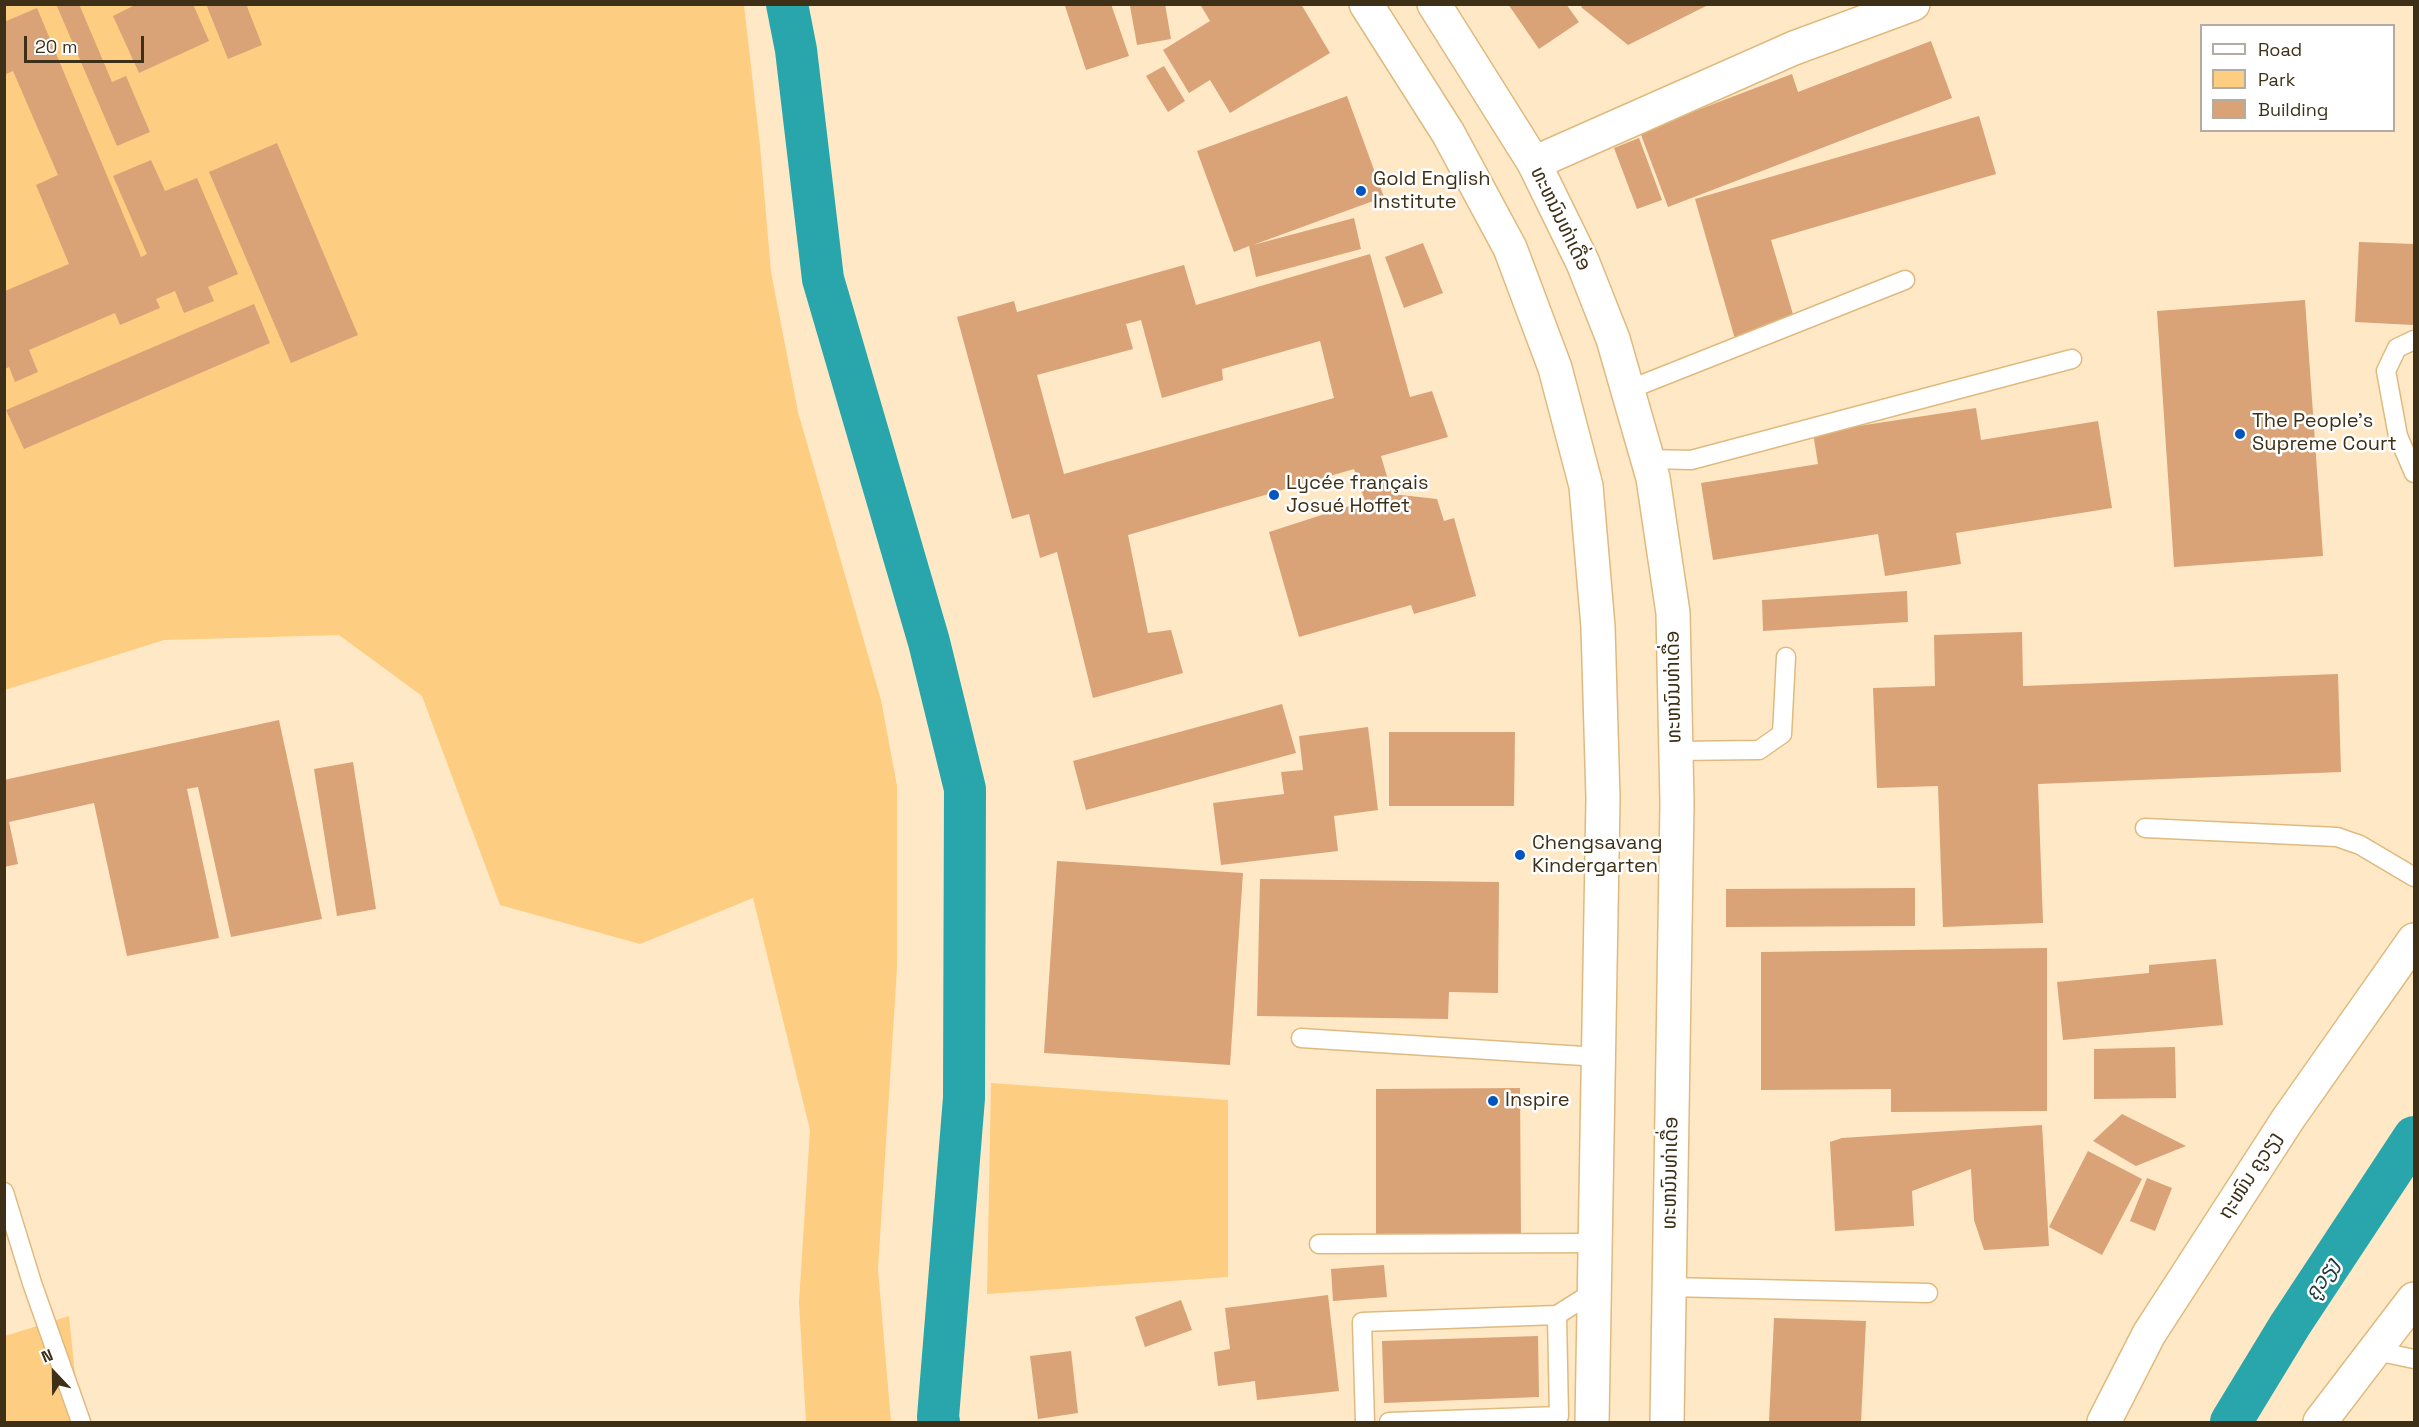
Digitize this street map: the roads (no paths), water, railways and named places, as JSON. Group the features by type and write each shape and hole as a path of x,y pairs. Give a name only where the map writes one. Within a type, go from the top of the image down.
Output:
{"main road":[{"path":"1366,4 1448,133 1510,248 1555,368 1586,486 1598,627 1603,798 1592,1422"},
{"name":"ທະຫນົນທ່າເດື່ອ","path":"1434,4 1534,164 1583,263 1613,339 1653,478 1673,613 1676,751 1667,1422"},
{"path":"1534,164 1794,48 1913,4"},
{"name":"ຖະໜົນ ຄູວຽງ","path":"2104,1422 2149,1334 2288,1119 2415,940"},
{"path":"2320,1422 2415,1299"}],"lane":[{"path":"1628,390 1905,280"},
{"path":"2415,340 2397,348 2386,371 2398,436 2415,473"},
{"path":"1647,459 1692,460 2072,359"},
{"path":"1676,751 1759,750 1782,734 1786,657"},
{"path":"2145,828 2337,837 2360,845 2415,877"},
{"path":"1301,1038 1599,1057"},
{"path":"4,1192 32,1283 81,1422"},
{"path":"1319,1244 1595,1243"},
{"path":"1669,1287 1928,1293"},
{"path":"1365,1422 1362,1322 1557,1315 1595,1291"},
{"path":"1389,1422 1563,1419 1557,1315"},
{"path":"2376,1351 2415,1359"}],"waterway":[{"path":"787,4 796,50 823,279 929,642 965,789 964,1098 939,1422"},
{"name":"ຄູວຽງ","path":"2231,1422 2290,1325 2414,1137"}],"place":[{"name":"Gold English Institute","path":"1361,191"},
{"name":"The People's Supreme Court","path":"2240,434"},
{"name":"Lycée français Josué Hoffet","path":"1274,495"},
{"name":"Chengsavang Kindergarten","path":"1520,855"},
{"name":"Inspire","path":"1493,1101"}]}
